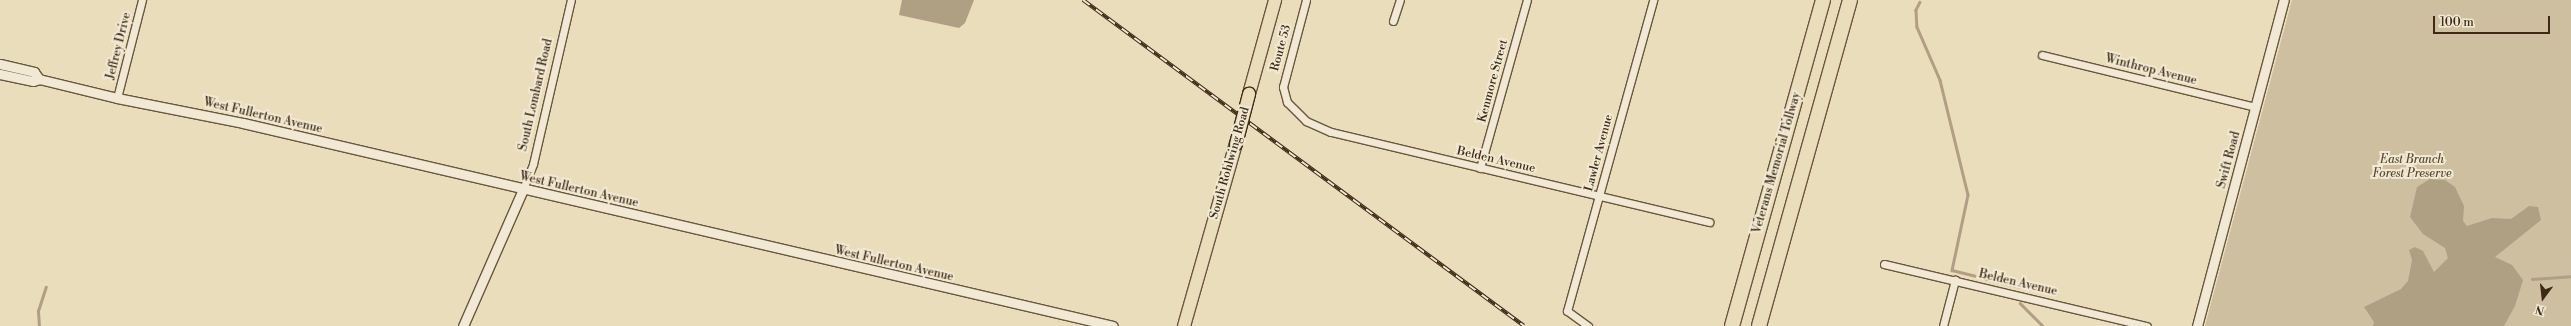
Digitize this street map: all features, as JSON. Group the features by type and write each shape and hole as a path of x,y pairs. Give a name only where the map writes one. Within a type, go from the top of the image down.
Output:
{"highway":[{"name":"Veterans Memorial Tollway","path":"1730,326 1737,306 1823,0"},
{"path":"1759,326 1850,0"},
{"path":"1768,326 1787,223"}],"main road":[{"name":"South Rohlwing Road","path":"1184,326 1275,0"}],"street":[{"name":"Jeffrey Drive","path":"117,98 142,0"},
{"name":"South Lombard Road","path":"463,326 533,164 570,0"},
{"name":"Route 53","path":"1287,102 1284,78 1306,0"},
{"path":"1393,21 1400,0"},
{"name":"Kenmore Street","path":"1480,168 1527,0"},
{"name":"Lawler Avenue","path":"1588,326 1568,311 1653,0"},
{"name":"Swift Road","path":"2197,326 2284,0"},
{"name":"Winthrop Avenue","path":"2042,55 2255,107"},
{"name":"West Fullerton Avenue","path":"0,64 34,72 39,79"},
{"name":"West Fullerton Avenue","path":"0,74 33,81 39,79 117,98 243,123 1113,326"},
{"name":"Belden Avenue","path":"1287,102 1306,121 1331,132 1709,222"},
{"name":"Belden Avenue","path":"1884,264 2147,326"},
{"path":"1943,326 1955,280"}],"green space":[{"name":"East Branch Forest Preserve","path":"2292,0 2571,0 2571,326 2205,326"}],"shaded area":[{"path":"902,0 974,0 965,23 959,28 899,15"},
{"path":"2430,179 2445,180 2455,187 2464,206 2463,221 2467,226 2492,218 2511,219 2529,206 2538,207 2541,220 2495,257 2512,265 2523,280 2515,306 2504,326 2373,326 2374,322 2364,307 2401,289 2408,281 2412,260 2409,250 2415,247 2423,251 2434,272 2448,258 2445,248 2423,234 2410,217 2417,187"}],"waterway":[{"path":"1920,2 1916,10 1917,27 1940,80 1968,195 1952,270 2020,287"},
{"path":"2532,279 2571,276"},
{"path":"39,326 38,311 46,287"},
{"path":"2020,303 2043,326"}],"railway":[{"path":"1083,0 1524,326"}]}
